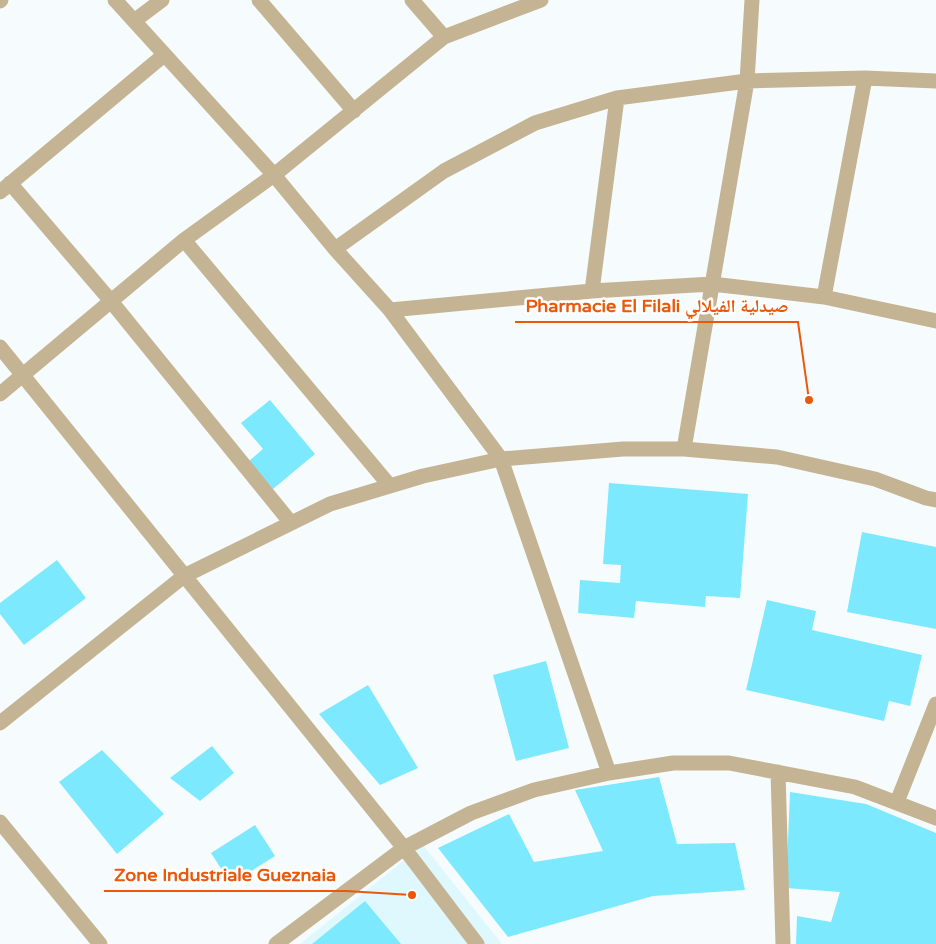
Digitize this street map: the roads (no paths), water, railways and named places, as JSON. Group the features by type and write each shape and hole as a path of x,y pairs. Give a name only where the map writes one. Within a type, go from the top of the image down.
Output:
{"street":[{"path":"115,0 274,175 335,249 390,310 501,459 609,773"},
{"path":"134,21 162,0"},
{"path":"259,0 354,111"},
{"path":"412,0 444,36"},
{"path":"0,394 184,240 274,175 444,36 541,0"},
{"path":"684,449 747,81 752,0"},
{"path":"164,55 5,188 110,300 291,523"},
{"path":"824,297 865,78"},
{"path":"335,249 444,171 535,123 617,98 747,81 865,78 936,81"},
{"path":"592,291 617,98"},
{"path":"184,240 390,486"},
{"path":"390,310 592,291 712,284 824,297 936,320"},
{"path":"0,346 404,848 477,944"},
{"path":"0,723 184,576 330,504 423,476 501,459 623,449 684,449 777,457 875,479 936,500"},
{"path":"897,802 936,704"},
{"path":"276,944 404,848 471,813 534,790 609,773 673,763 729,764 855,787 936,818"},
{"path":"778,772 783,944"},
{"path":"0,822 100,944"}],"place":[{"name":"Pharmacie El Filali صيدلية الفيلالي","path":"809,400"},
{"name":"Zone Industriale Gueznaia","path":"412,895"}]}
